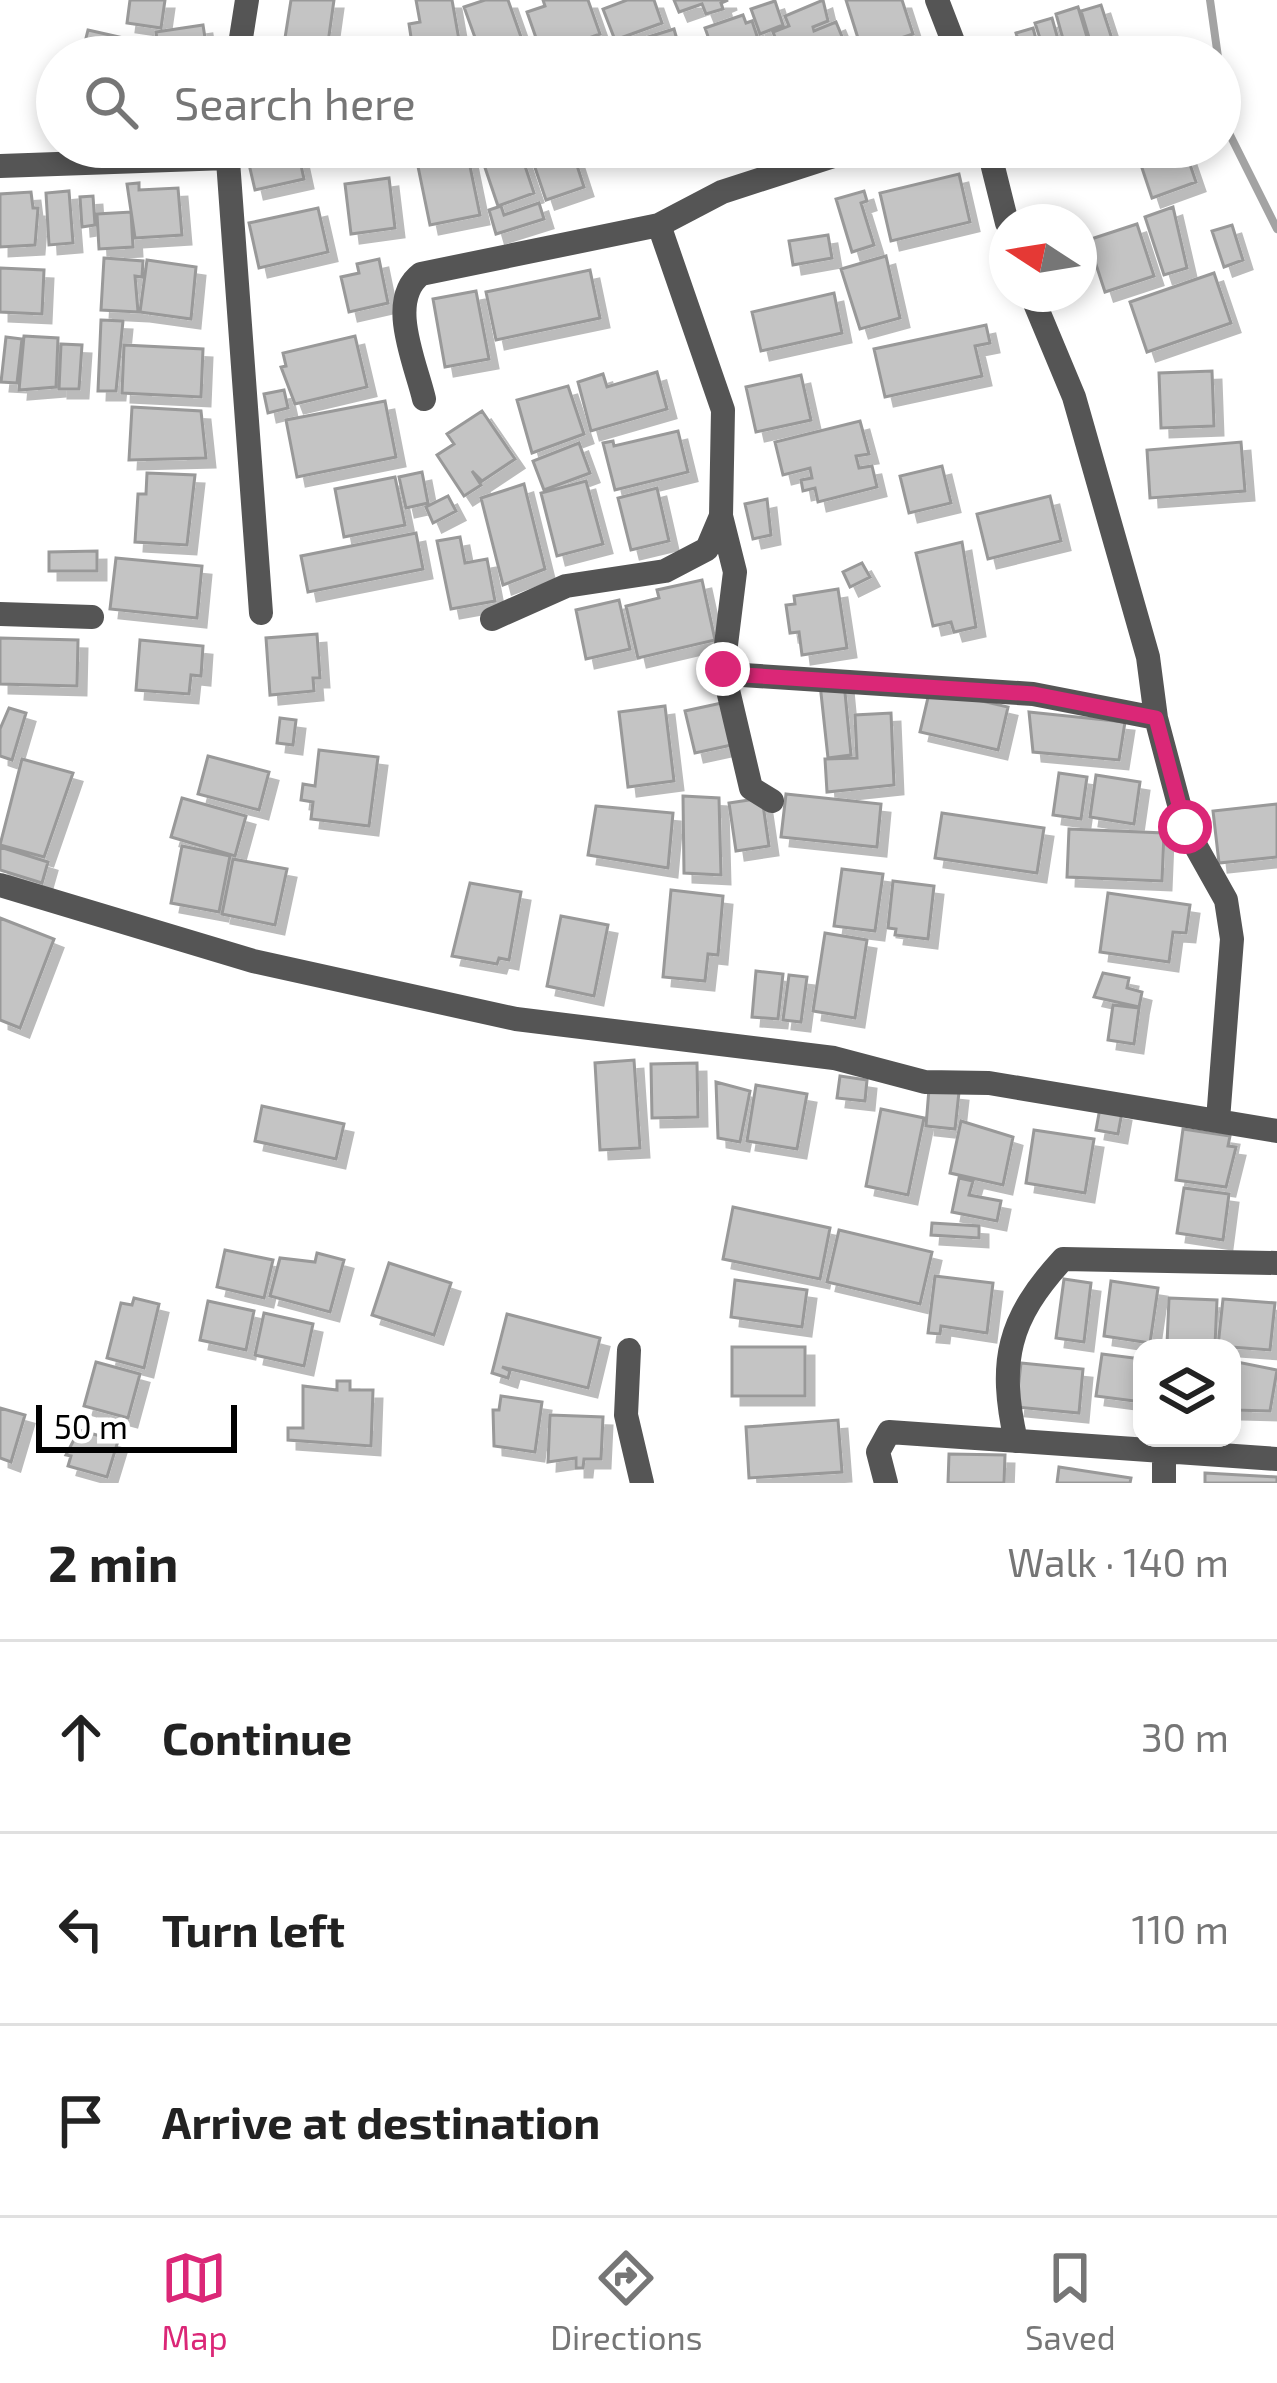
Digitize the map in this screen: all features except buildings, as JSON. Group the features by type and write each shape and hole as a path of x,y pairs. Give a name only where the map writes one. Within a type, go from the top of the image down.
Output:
{"street":[{"path":"241,36 247,0"},
{"path":"938,0 951,36"},
{"path":"0,166 36,164"},
{"path":"228,168 261,613"},
{"path":"424,399 403,308 410,282 442,267 658,225 722,192 796,168"},
{"path":"993,168 1002,204"},
{"path":"658,225 723,410 721,516 735,572 723,669 728,674 751,788 772,801"},
{"path":"1039,312 1074,397 1148,657 1156,718 1185,827 1226,900 1232,939 1218,1120"},
{"path":"493,619 566,586 665,571 707,549 721,516"},
{"path":"0,614 92,616"},
{"path":"728,674 1034,694 1156,718"},
{"path":"0,884 253,961 516,1019 834,1058 926,1082 989,1083 1277,1131"},
{"path":"1016,1441 1006,1401 1016,1331 1026,1300 1063,1259 1277,1263"},
{"path":"628,1350 626,1415 642,1483"},
{"path":"886,1483 878,1452 880,1439 890,1432 1277,1459"},
{"path":"1163,1483 1164,1448"}],"waterway":[{"path":"1210,0 1215,36"},
{"path":"1241,157 1277,229"}],"route":[{"path":"723,669 728,674 1034,694 1156,718 1185,827"}]}
